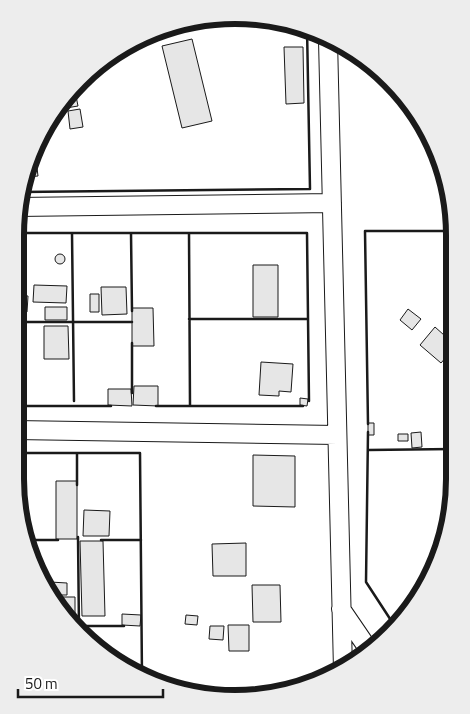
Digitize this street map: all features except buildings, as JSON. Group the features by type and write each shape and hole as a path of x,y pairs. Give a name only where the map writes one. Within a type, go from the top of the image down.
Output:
{"street":[{"path":"328,46 342,661"},
{"path":"26,206 332,203"},
{"path":"24,430 337,435"},
{"path":"341,608 366,645"}],"wall":[{"path":"28,192 310,189 307,37"},
{"path":"368,424 365,231 446,231"},
{"path":"24,233 307,233 309,401"},
{"path":"72,233 74,401"},
{"path":"131,233 132,311"},
{"path":"189,233 190,406"},
{"path":"189,319 308,319"},
{"path":"24,322 132,322"},
{"path":"132,343 132,393"},
{"path":"24,406 111,406"},
{"path":"156,406 303,406"},
{"path":"368,432 366,582 391,621"},
{"path":"368,450 446,449"},
{"path":"24,453 140,453 142,668"},
{"path":"77,453 77,485"},
{"path":"78,537 79,621"},
{"path":"33,540 58,540"},
{"path":"101,540 141,540"},
{"path":"84,626 124,626"}]}
